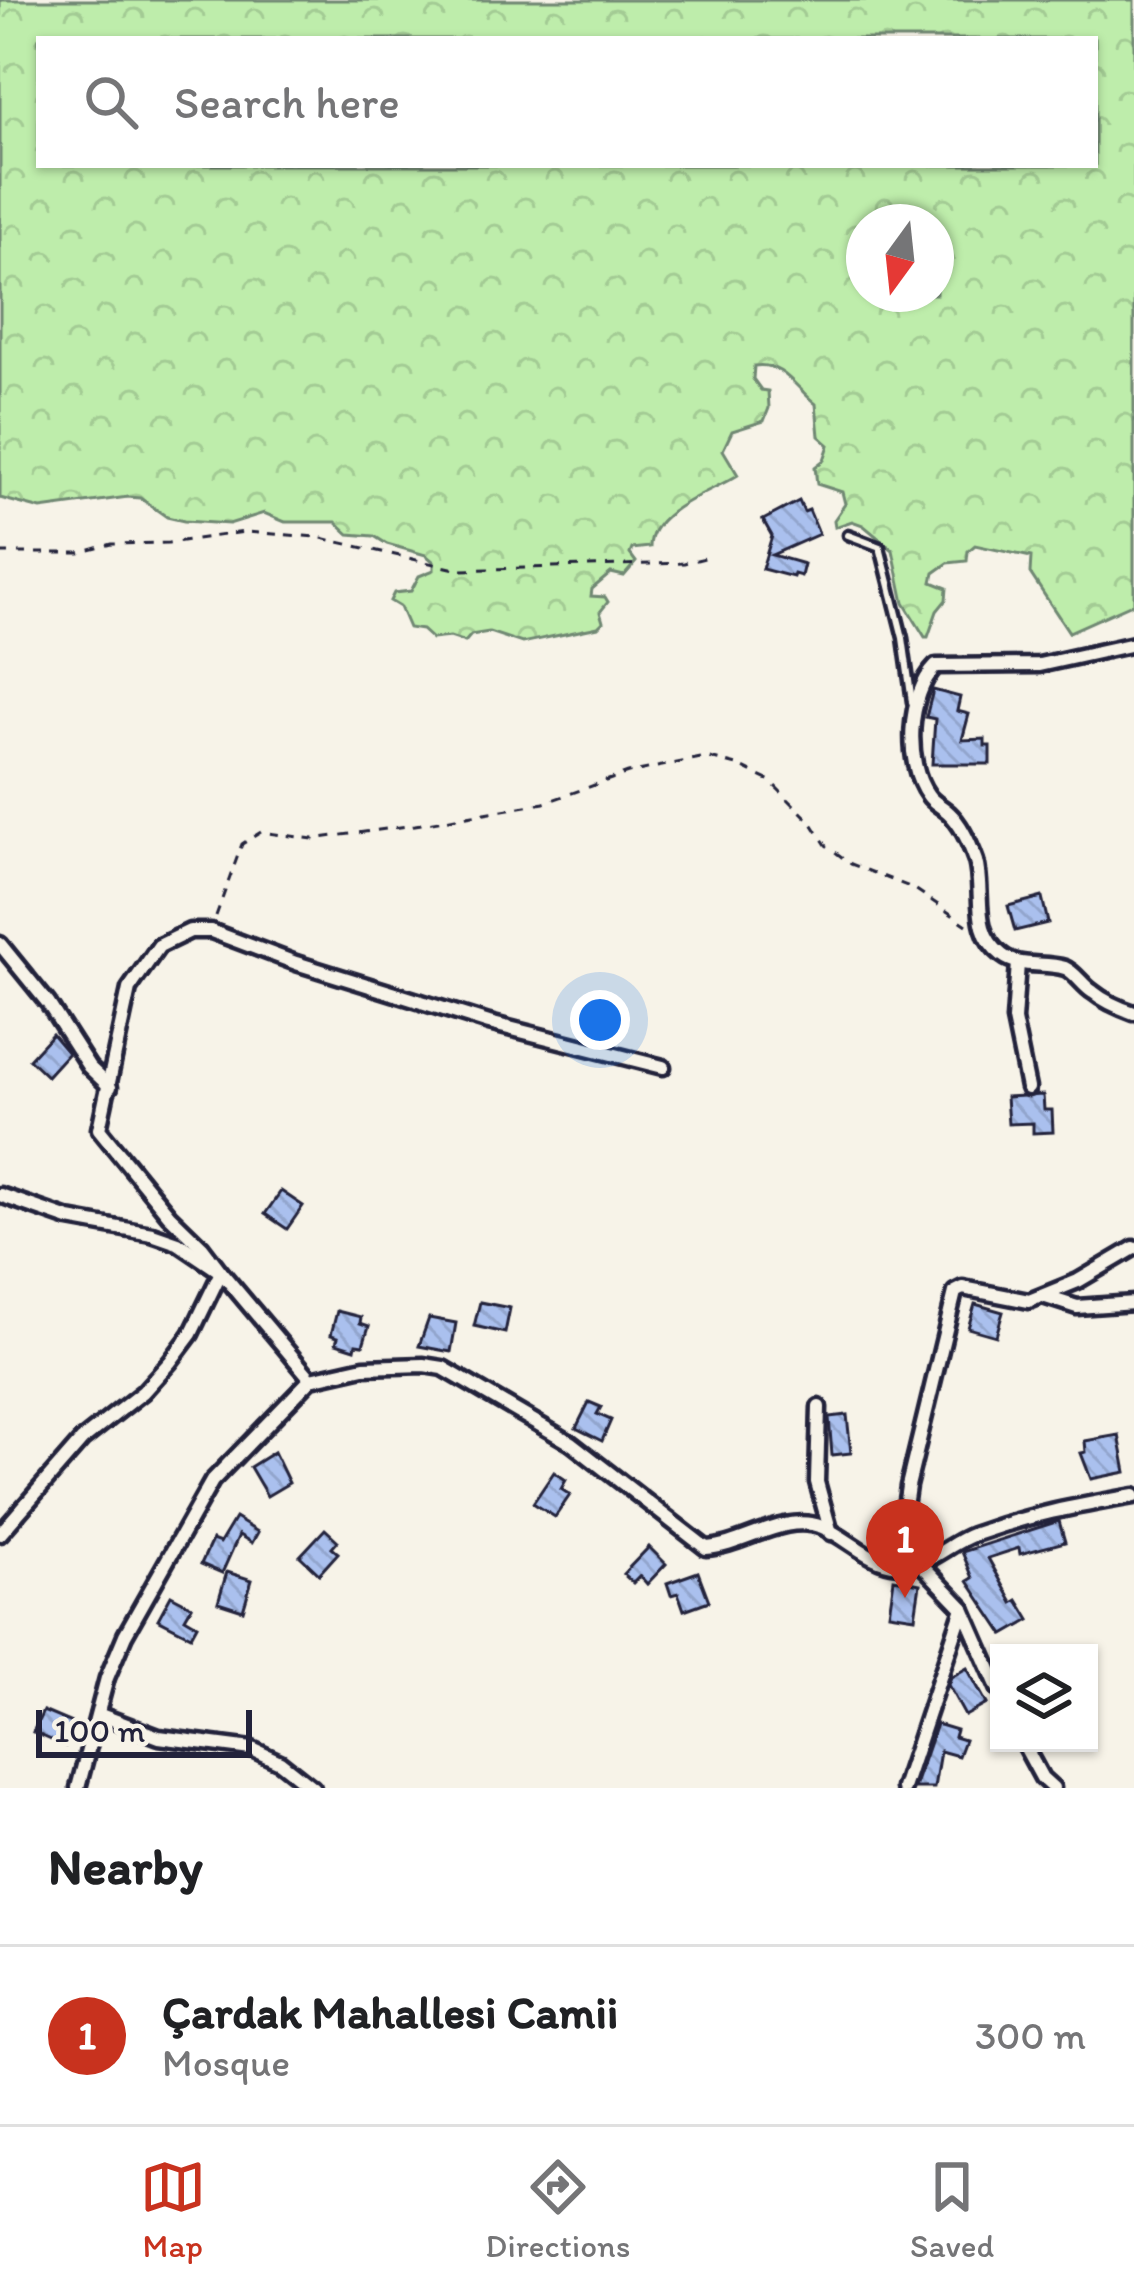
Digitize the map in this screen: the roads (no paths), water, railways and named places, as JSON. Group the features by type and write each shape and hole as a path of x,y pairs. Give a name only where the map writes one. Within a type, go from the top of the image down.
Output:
{"street":[{"path":"1134,644 1039,665 936,666 918,689 913,705 919,780 930,800 964,832 977,864 980,929 1002,956 1018,963 1067,969 1094,994 1134,1013"},
{"path":"311,1379 99,1129 129,989 159,946 177,934 211,931 296,963 489,1023 663,1067"},
{"path":"0,944 48,1003 89,1067 110,1087"},
{"path":"1018,963 1014,1020 1028,1088"},
{"path":"0,1195 69,1220 165,1239 221,1272"},
{"path":"897,1563 908,1486 955,1292 963,1288 1029,1301 1046,1297 1134,1248"},
{"path":"0,1534 82,1440 143,1392 170,1361 191,1334 221,1272"},
{"path":"1046,1297 1077,1307 1134,1303"},
{"path":"78,1788 125,1635 212,1481 311,1379 364,1366 443,1368 572,1443 706,1548 791,1523 821,1527 861,1554 920,1563 957,1540 1034,1513 1134,1496"},
{"path":"819,1406 817,1482 832,1534"},
{"path":"920,1563 963,1608 990,1670"},
{"path":"903,1788 963,1608"},
{"path":"98,1714 159,1737 252,1749 280,1762 314,1788"},
{"path":"1028,1752 1053,1788"}],"lane":[{"path":"848,535 880,547 903,638 913,705"}],"place":[{"name":"Çardak Mahallesi Camii","path":"905,1598"}]}
